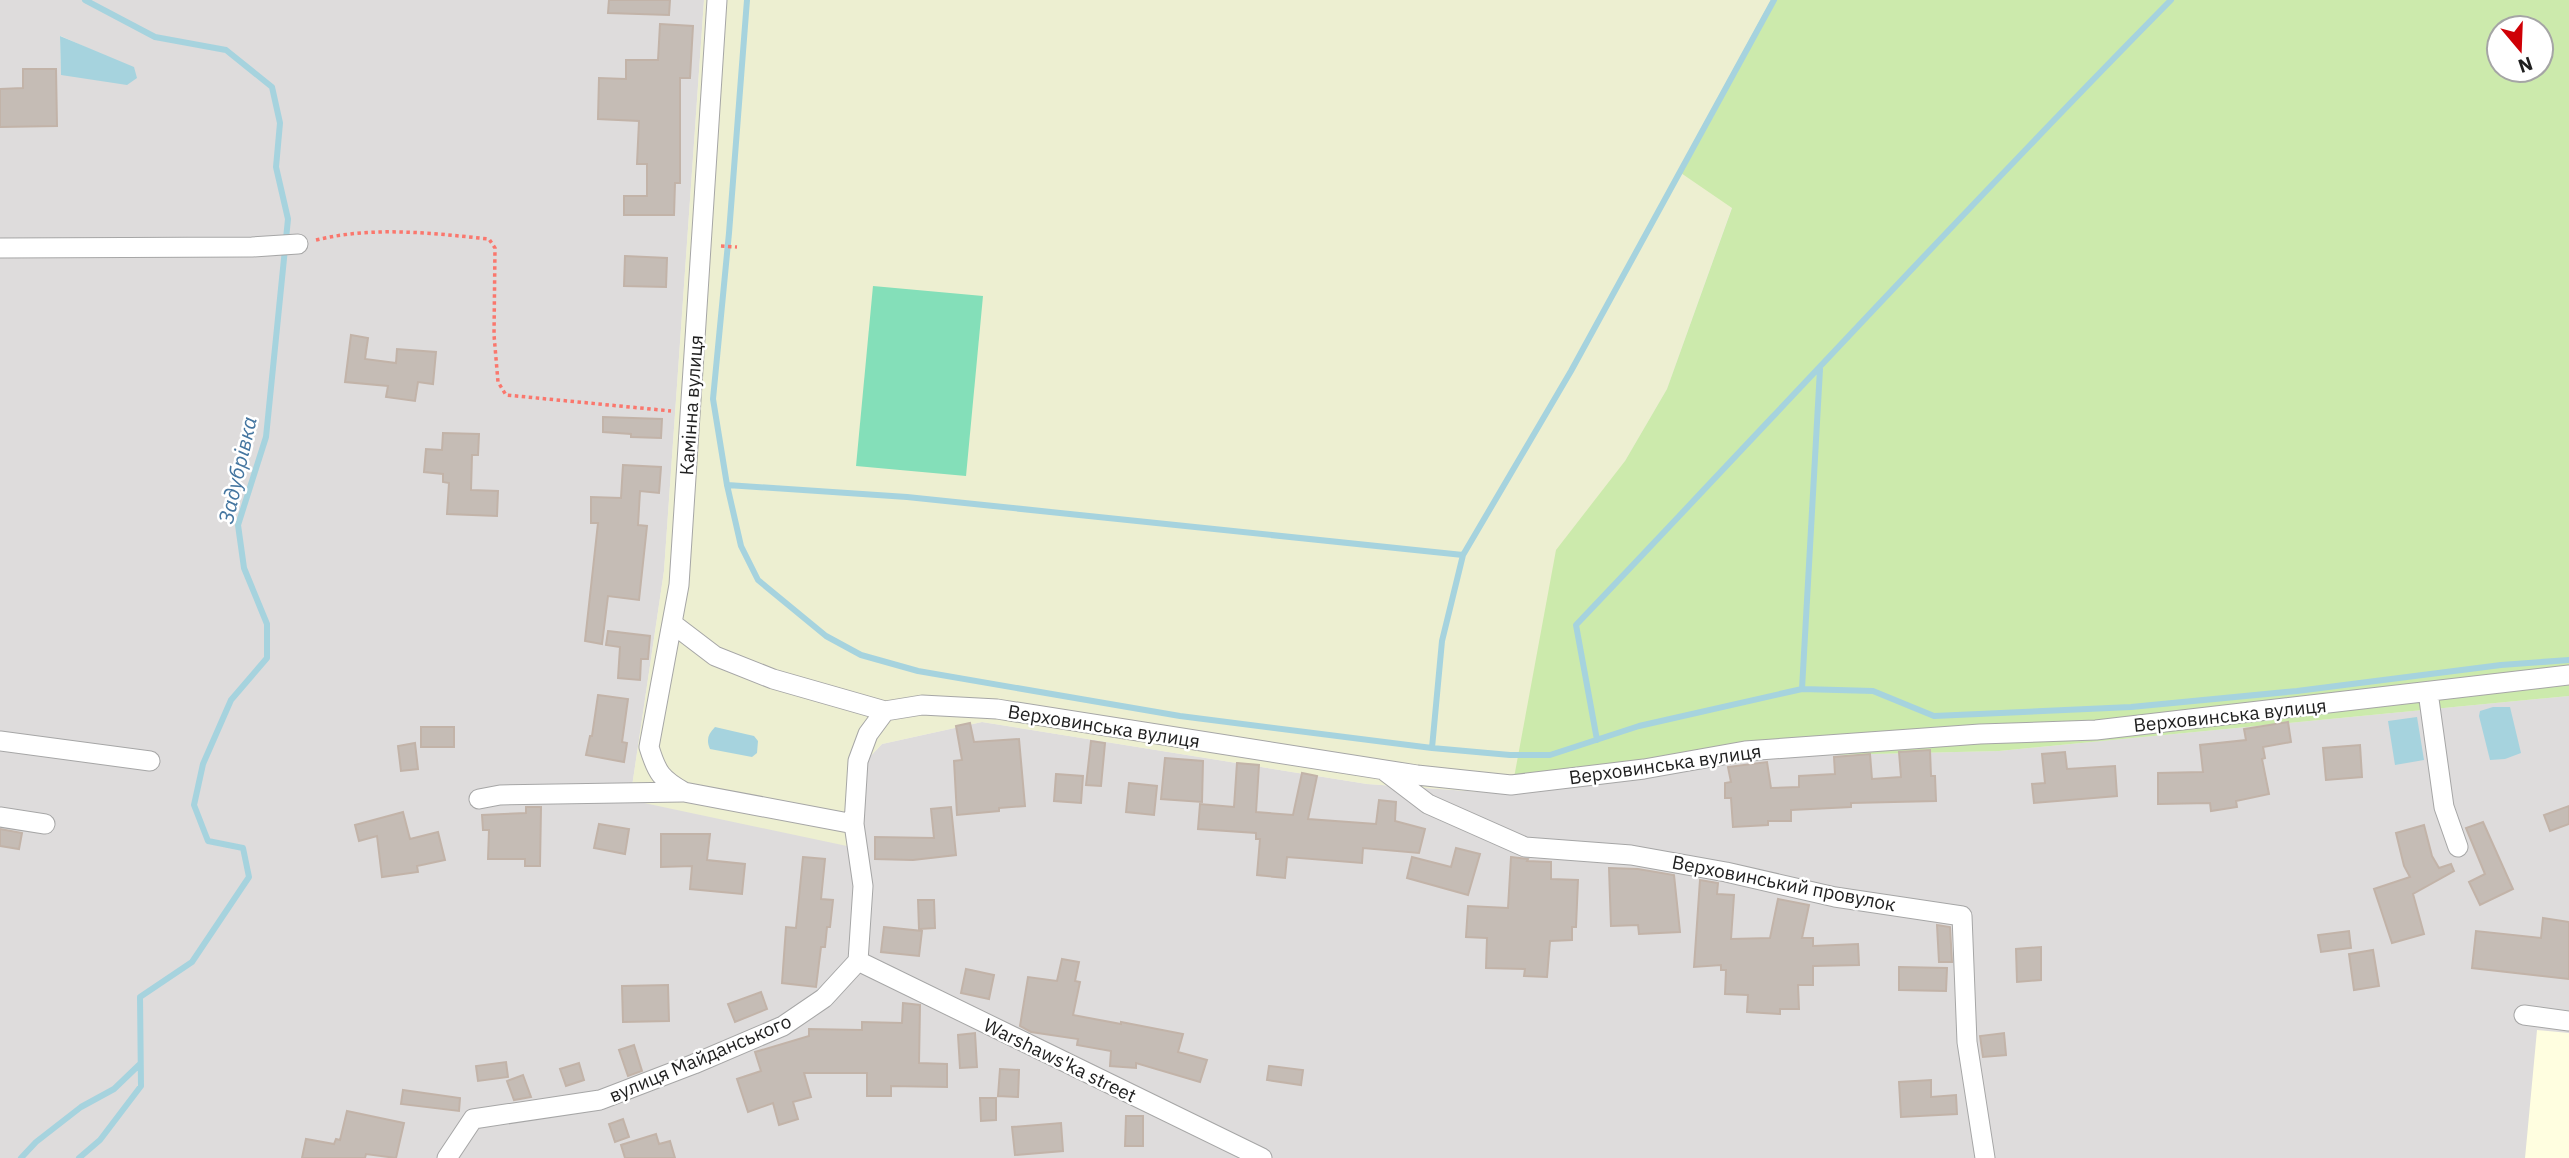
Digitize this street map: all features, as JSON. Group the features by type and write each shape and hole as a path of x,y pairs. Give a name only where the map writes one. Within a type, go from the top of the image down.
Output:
{"street":[{"name":"Камінна вулиця","path":"684,792 666,782 656,770 649,747 679,585 717,0"},
{"path":"0,248 252,247 298,244"},
{"path":"673,624 715,656 773,679 885,711 868,734 858,761 854,824 863,886 858,961"},
{"name":"Верховинська вулиця","path":"885,711 922,705 997,709 1383,769 1511,785 1644,769 1745,751 1980,734 2096,730 2569,675"},
{"path":"2428,692 2444,807 2458,847"},
{"path":"0,741 150,761"},
{"name":"Верховинський провулок","path":"1383,769 1428,804 1525,848 1631,855 1726,872 1835,897 1962,916 1967,1042 1985,1158"},
{"name":"Камінна вулиця","path":"479,799 500,795 684,792 854,824"},
{"path":"0,817 45,824"},
{"name":"вулиця Майданського","path":"447,1158 473,1119 600,1100 783,1026 824,998 858,961"},
{"name":"Warshaws'ka street","path":"858,961 1262,1158"},
{"path":"2524,1015 2569,1021"}],"path":[{"path":"298,244 342,234 403,231 489,239 495,248 494,335 498,382 506,395 626,405 690,414"}],"shaded area":[{"path":"0,0 704,0 664,571 630,800 864,763 882,744 982,722 1367,784 1511,794 1788,756 1999,751 2569,696 2569,1158 0,1158","holes":["60,36 127,66 61,75"]},
{"path":"704,0 1771,0 1679,170 1732,207 1667,389 1625,461 1511,794 1367,784 982,722 882,744 864,763 847,846 630,800 664,571"},
{"path":"2537,1030 2569,1033 2569,1158 2525,1158"}],"green space":[{"path":"1771,0 2569,0 2569,696 1999,751 1788,756 1511,794 1556,550 1625,461 1667,389 1732,208 1678,171"},
{"path":"873,286 983,296 966,476 856,466"}],"water":[{"path":"60,36 134,67 137,78 127,85 61,75"},
{"path":"2493,707 2510,707 2521,753 2505,759 2490,760 2479,716 2480,711"},
{"path":"2417,717 2424,760 2395,765 2388,721"},
{"path":"715,727 754,736 758,741 757,753 752,757 710,749 708,737"}],"building":[{"path":"609,0 670,0 669,15 608,13"},
{"path":"660,24 693,26 690,78 680,78 680,183 675,183 674,215 624,215 624,196 647,196 647,164 637,164 639,121 598,119 599,78 626,79 626,60 658,60"},
{"path":"23,69 56,69 57,126 0,127 0,89 23,88"},
{"path":"625,256 667,258 666,287 624,286"},
{"path":"351,335 368,338 365,359 396,363 397,349 436,352 433,384 418,382 415,401 386,397 388,386 345,382"},
{"path":"603,417 662,419 661,438 603,432"},
{"path":"443,433 479,434 478,455 472,455 471,490 498,491 497,516 447,514 449,483 443,482 443,474 424,472 426,449 442,450"},
{"path":"623,465 661,467 659,493 640,491 638,525 647,526 639,600 608,596 602,644 585,641 598,523 591,523 591,497 621,498"},
{"path":"608,631 650,636 648,659 641,659 640,680 618,678 620,647 606,645"},
{"path":"598,695 628,699 622,742 627,743 624,762 586,755 592,736"},
{"path":"2288,722 2291,742 2263,747 2265,758 2262,759 2269,794 2236,801 2237,807 2211,811 2210,803 2158,804 2158,773 2203,772 2200,745 2246,740 2244,729"},
{"path":"970,723 974,742 1019,739 1025,806 957,815 954,761 962,760 956,726"},
{"path":"421,727 454,727 454,747 421,747"},
{"path":"1091,741 1105,743 1101,786 1086,785"},
{"path":"415,743 418,769 401,771 398,746"},
{"path":"2360,745 2362,777 2326,780 2323,748"},
{"path":"1930,750 1936,801 1851,803 1851,807 1791,810 1791,821 1768,821 1768,825 1733,827 1731,798 1725,798 1725,783 1731,782 1728,767 1767,762 1771,788 1799,787 1799,776 1835,774 1834,757 1870,754 1872,779 1901,777 1899,752"},
{"path":"2065,752 2067,769 2115,766 2117,796 2034,803 2032,784 2045,783 2042,754"},
{"path":"1165,758 1203,761 1202,802 1161,799"},
{"path":"1237,763 1259,765 1256,812 1293,815 1302,773 1317,776 1308,819 1376,824 1379,800 1396,802 1395,821 1425,829 1419,853 1363,848 1362,863 1287,857 1285,878 1257,875 1260,839 1256,839 1256,833 1198,829 1200,804 1234,807"},
{"path":"1056,774 1083,776 1081,803 1054,801"},
{"path":"1129,783 1157,786 1154,815 1126,812"},
{"path":"2569,806 2569,824 2550,831 2544,815"},
{"path":"526,807 541,807 540,866 525,866 525,859 488,859 489,830 483,830 482,815 526,813"},
{"path":"951,807 956,855 913,860 875,859 875,837 934,838 931,809"},
{"path":"403,812 410,839 438,832 445,860 417,866 418,872 382,877 377,836 359,841 355,825"},
{"path":"2483,822 2513,889 2480,905 2469,882 2485,874 2466,828"},
{"path":"599,824 629,829 625,854 594,848"},
{"path":"2424,825 2432,856 2439,868 2451,864 2454,871 2413,894 2424,934 2392,943 2374,889 2410,877 2404,866 2396,833"},
{"path":"0,829 22,833 19,849 0,846"},
{"path":"661,834 710,834 707,860 745,864 742,894 690,889 692,866 661,867"},
{"path":"1456,848 1480,854 1468,895 1407,878 1412,857 1451,867"},
{"path":"803,857 825,859 821,899 833,900 825,947 821,947 816,987 782,983 786,927 796,928"},
{"path":"1511,857 1551,862 1551,879 1578,880 1576,927 1572,927 1572,940 1550,941 1547,977 1524,976 1525,969 1486,968 1487,938 1466,937 1468,906 1508,908"},
{"path":"1609,868 1638,869 1674,875 1680,932 1639,934 1638,925 1611,926"},
{"path":"1700,880 1718,883 1717,894 1734,895 1731,939 1770,938 1778,899 1809,905 1802,938 1813,938 1813,946 1858,944 1859,965 1813,966 1813,985 1798,985 1799,1009 1780,1009 1780,1014 1747,1012 1748,995 1725,994 1726,970 1721,970 1721,965 1694,967"},
{"path":"918,900 934,900 935,928 919,929"},
{"path":"2543,918 2569,922 2569,979 2472,968 2476,931 2541,938"},
{"path":"1937,925 1950,927 1952,962 1939,962"},
{"path":"884,927 922,931 919,956 881,952"},
{"path":"2349,931 2351,948 2321,952 2318,935"},
{"path":"2041,947 2041,980 2017,982 2016,949"},
{"path":"2373,950 2379,986 2354,990 2349,954"},
{"path":"1062,959 1079,962 1075,981 1080,982 1073,1015 1183,1034 1178,1052 1207,1060 1200,1082 1136,1063 1136,1068 1110,1066 1111,1051 1077,1045 1078,1039 1031,1032 1020,1026 1028,977 1057,981"},
{"path":"1899,967 1947,968 1946,991 1899,990"},
{"path":"966,969 994,975 989,999 961,993"},
{"path":"668,985 669,1021 623,1022 622,986"},
{"path":"761,992 767,1009 735,1022 728,1004"},
{"path":"903,1003 920,1005 919,1063 947,1064 947,1087 891,1086 891,1096 867,1096 867,1073 804,1073 811,1097 793,1102 798,1119 779,1125 773,1103 748,1112 737,1079 761,1071 755,1052 809,1036 809,1029 862,1030 862,1022 902,1023"},
{"path":"975,1033 977,1067 960,1068 958,1035"},
{"path":"2004,1033 2006,1055 1983,1057 1980,1036"},
{"path":"634,1045 642,1071 628,1076 619,1050"},
{"path":"506,1062 508,1077 478,1081 476,1066"},
{"path":"579,1063 584,1080 566,1086 560,1069"},
{"path":"1269,1066 1303,1070 1301,1085 1267,1080"},
{"path":"1000,1069 1019,1070 1018,1097 998,1096"},
{"path":"523,1075 531,1097 514,1100 507,1081"},
{"path":"1931,1080 1931,1097 1956,1095 1957,1114 1901,1117 1899,1082"},
{"path":"403,1090 460,1098 459,1111 401,1104"},
{"path":"980,1098 996,1098 996,1120 981,1121"},
{"path":"347,1111 404,1123 396,1158 366,1154 365,1158 302,1158 306,1139 334,1144 336,1139 340,1140"},
{"path":"1126,1116 1143,1116 1143,1146 1125,1146"},
{"path":"623,1119 629,1137 615,1142 609,1124"},
{"path":"1061,1123 1063,1151 1015,1155 1012,1127"},
{"path":"656,1134 659,1144 670,1141 675,1158 625,1158 621,1145"}],"waterway":[{"name":"Задубрівка","path":"79,1158 100,1140 141,1086 140,997 192,962 249,877 243,848 208,841 194,805 203,764 231,700 267,658 267,624 244,568 238,525 266,437 288,219 276,167 280,123 272,87 226,50 155,37 85,0"},
{"path":"747,0 713,399 727,485 741,546 758,580 826,636 861,655 918,671 1180,716 1432,748 1510,755 1550,755 1639,726 1802,689 1820,369"},
{"path":"1432,748 1442,641 1463,555 1571,371 1774,0"},
{"path":"1597,740 1576,625 1946,233 2171,0"},
{"path":"727,485 907,497 1463,555"},
{"path":"1802,689 1873,691 1934,716 2131,707 2297,691 2501,665 2569,660"},
{"path":"21,1158 36,1142 81,1107 114,1089 140,1064"}]}
